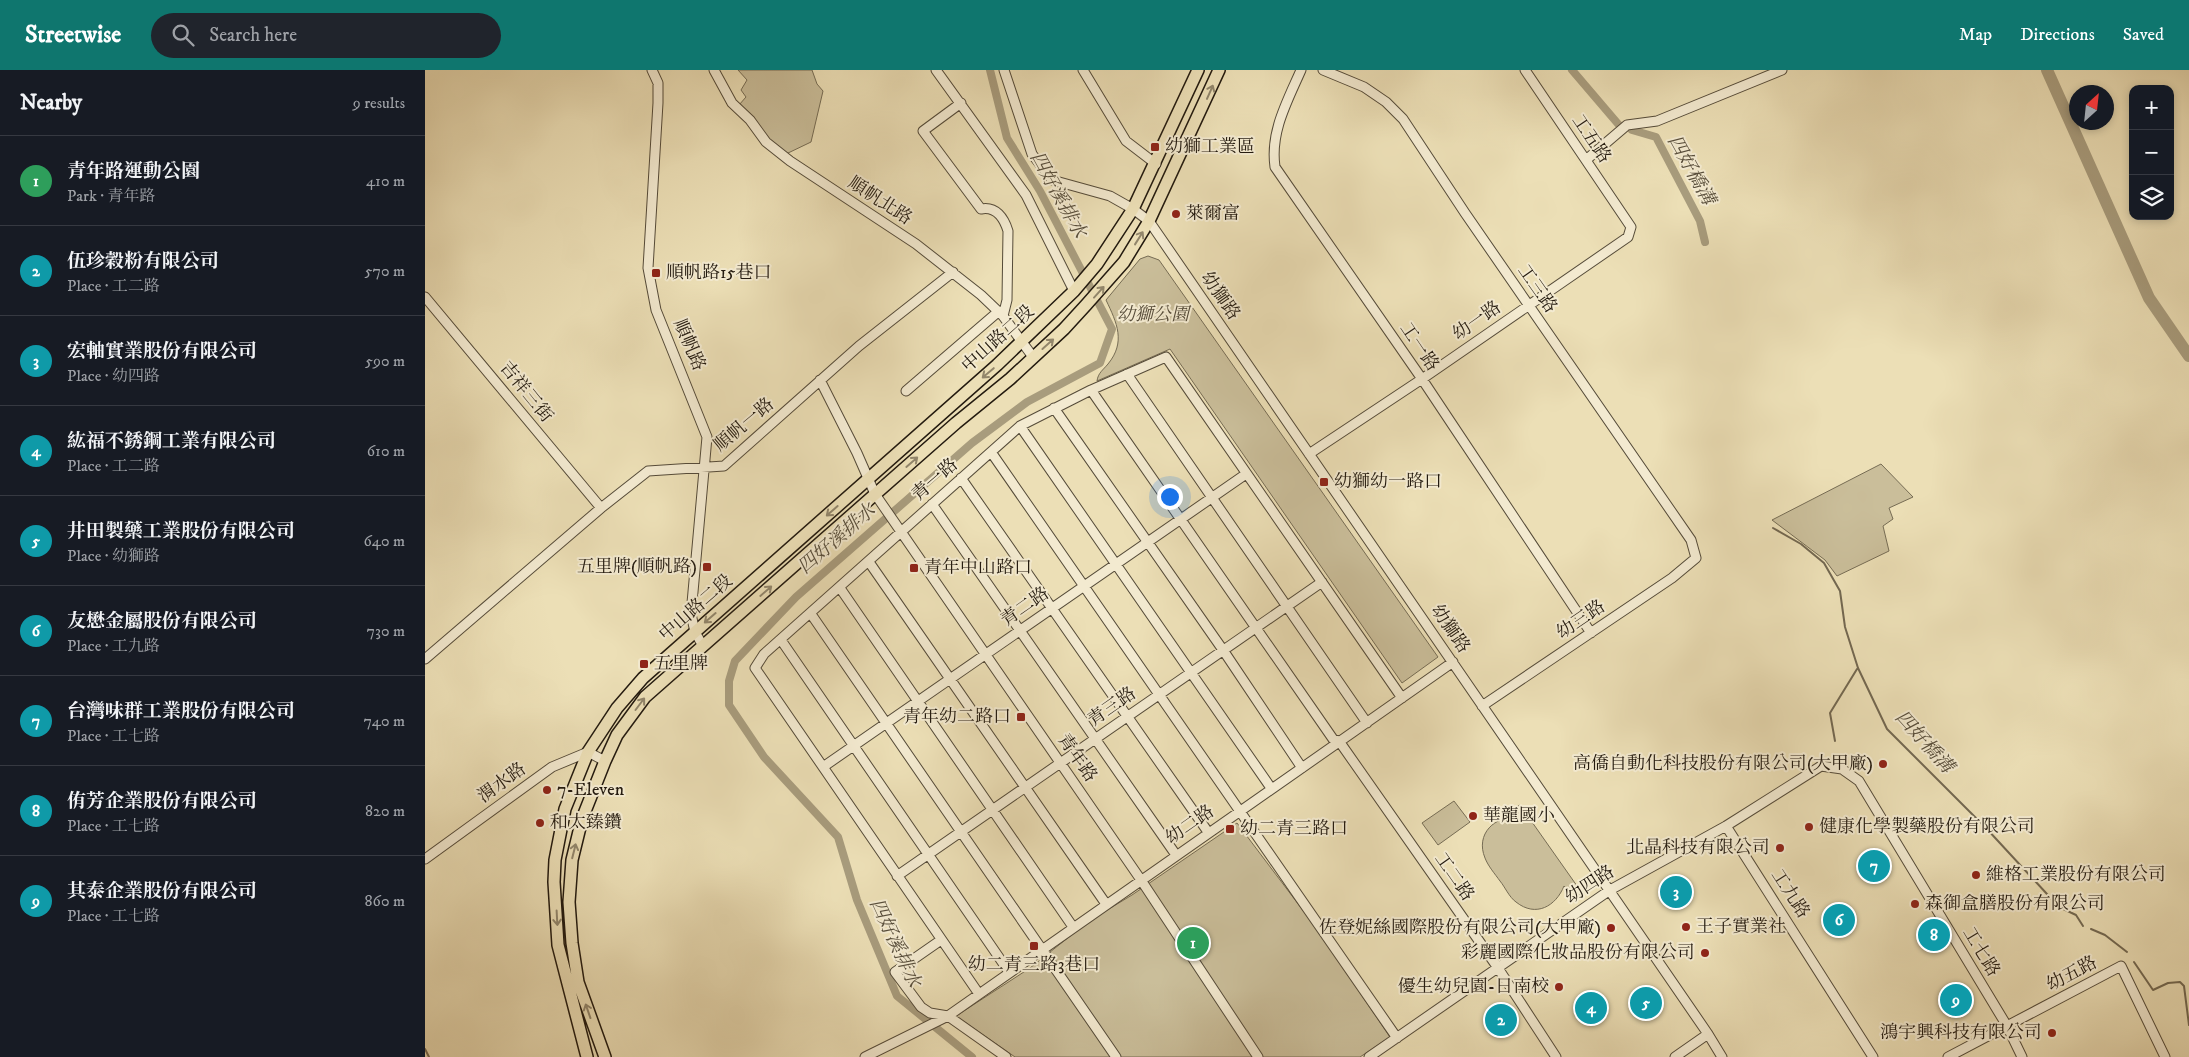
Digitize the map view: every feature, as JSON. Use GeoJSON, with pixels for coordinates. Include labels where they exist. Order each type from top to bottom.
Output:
{"type":"FeatureCollection","features":[{"type":"Feature","properties":{"kind":"main road"},"geometry":{"type":"LineString","coordinates":[[1133,209],[1156,164],[1198,70]]}},
{"type":"Feature","properties":{"kind":"main road"},"geometry":{"type":"LineString","coordinates":[[1149,221],[1219,70]]}},
{"type":"Feature","properties":{"kind":"main road","name":"中山路二段"},"geometry":{"type":"LineString","coordinates":[[587,1057],[558,945],[554,882],[555,860],[565,810],[588,752],[617,708],[643,678],[1023,341],[1097,264],[1133,209]]}},
{"type":"Feature","properties":{"kind":"main road","name":"中山路二段"},"geometry":{"type":"LineString","coordinates":[[605,1057],[578,982],[572,943],[569,902],[572,860],[582,819],[617,735],[645,697],[1033,357],[1111,278],[1149,221]]}},
{"type":"Feature","properties":{"kind":"street","name":"順帆路"},"geometry":{"type":"LineString","coordinates":[[651,70],[658,83],[658,103],[648,268],[656,310],[704,424],[707,437],[691,614],[695,632]]}},
{"type":"Feature","properties":{"kind":"street","name":"順帆北路"},"geometry":{"type":"LineString","coordinates":[[714,70],[732,103],[750,120],[766,142],[790,161],[916,244],[953,272],[1001,314],[1023,341],[1033,357]]}},
{"type":"Feature","properties":{"kind":"street"},"geometry":{"type":"LineString","coordinates":[[936,70],[1026,196],[1073,291]]}},
{"type":"Feature","properties":{"kind":"street","name":"幼獅路"},"geometry":{"type":"LineString","coordinates":[[1004,70],[1032,154],[1052,180],[1111,196],[1149,221],[1610,890],[1722,1057]]}},
{"type":"Feature","properties":{"kind":"street"},"geometry":{"type":"LineString","coordinates":[[1083,70],[1126,141],[1156,164]]}},
{"type":"Feature","properties":{"kind":"street","name":"工一路"},"geometry":{"type":"LineString","coordinates":[[1301,70],[1280,121],[1273,149],[1275,167],[1421,379],[1591,633]]}},
{"type":"Feature","properties":{"kind":"street","name":"工三路"},"geometry":{"type":"LineString","coordinates":[[1323,70],[1364,87],[1403,118],[1529,306],[1691,540],[1696,558]]}},
{"type":"Feature","properties":{"kind":"street","name":"工五路"},"geometry":{"type":"LineString","coordinates":[[1525,70],[1631,227]]}},
{"type":"Feature","properties":{"kind":"street"},"geometry":{"type":"LineString","coordinates":[[1586,160],[1627,125],[1657,121],[1781,70]]}},
{"type":"Feature","properties":{"kind":"street"},"geometry":{"type":"LineString","coordinates":[[906,391],[1001,314],[1007,300],[1008,231],[1005,221],[997,212],[988,208],[981,209],[923,131],[961,103]]}},
{"type":"Feature","properties":{"kind":"street","name":"幼一路"},"geometry":{"type":"LineString","coordinates":[[1309,454],[1628,237],[1631,227]]}},
{"type":"Feature","properties":{"kind":"street","name":"順帆一路"},"geometry":{"type":"LineString","coordinates":[[425,659],[601,508],[648,471],[724,466],[820,380],[907,306],[953,272]]}},
{"type":"Feature","properties":{"kind":"street","name":"吉祥三街"},"geometry":{"type":"LineString","coordinates":[[425,297],[601,508]]}},
{"type":"Feature","properties":{"kind":"street","name":"青一路"},"geometry":{"type":"LineString","coordinates":[[823,767],[755,668],[764,654],[869,562],[900,531],[1021,426],[1091,390],[1166,357],[1246,474]]}},
{"type":"Feature","properties":{"kind":"street"},"geometry":{"type":"LineString","coordinates":[[1127,374],[1367,723]]}},
{"type":"Feature","properties":{"kind":"street","name":"青年路"},"geometry":{"type":"LineString","coordinates":[[820,380],[875,494],[1141,880],[1258,1057]]}},
{"type":"Feature","properties":{"kind":"street","name":"工二路"},"geometry":{"type":"LineString","coordinates":[[1091,390],[1333,739],[1339,741],[1498,968],[1556,1057]]}},
{"type":"Feature","properties":{"kind":"street"},"geometry":{"type":"LineString","coordinates":[[1054,408],[1223,650],[1302,768]]}},
{"type":"Feature","properties":{"kind":"street"},"geometry":{"type":"LineString","coordinates":[[1021,426],[1271,788]]}},
{"type":"Feature","properties":{"kind":"street"},"geometry":{"type":"LineString","coordinates":[[991,452],[1397,1038]]}},
{"type":"Feature","properties":{"kind":"street"},"geometry":{"type":"LineString","coordinates":[[1246,474],[1402,698]]}},
{"type":"Feature","properties":{"kind":"street","name":"青二路"},"geometry":{"type":"LineString","coordinates":[[823,767],[1246,474]]}},
{"type":"Feature","properties":{"kind":"street"},"geometry":{"type":"LineString","coordinates":[[961,478],[1208,832]]}},
{"type":"Feature","properties":{"kind":"street"},"geometry":{"type":"LineString","coordinates":[[932,504],[1176,855]]}},
{"type":"Feature","properties":{"kind":"street","name":"幼三路"},"geometry":{"type":"LineString","coordinates":[[1482,706],[1672,578],[1696,558]]}},
{"type":"Feature","properties":{"kind":"street"},"geometry":{"type":"LineString","coordinates":[[869,562],[1106,904]]}},
{"type":"Feature","properties":{"kind":"street","name":"青三路"},"geometry":{"type":"LineString","coordinates":[[897,876],[1322,582]]}},
{"type":"Feature","properties":{"kind":"street"},"geometry":{"type":"LineString","coordinates":[[840,588],[1073,928]]}},
{"type":"Feature","properties":{"kind":"street"},"geometry":{"type":"LineString","coordinates":[[811,614],[1116,1057]]}},
{"type":"Feature","properties":{"kind":"street"},"geometry":{"type":"LineString","coordinates":[[695,632],[703,646]]}},
{"type":"Feature","properties":{"kind":"street"},"geometry":{"type":"LineString","coordinates":[[781,640],[855,745],[1009,972]]}},
{"type":"Feature","properties":{"kind":"street","name":"幼二路"},"geometry":{"type":"LineString","coordinates":[[865,1057],[917,1029],[948,1016],[1453,662]]}},
{"type":"Feature","properties":{"kind":"street"},"geometry":{"type":"LineString","coordinates":[[588,752],[605,761]]}},
{"type":"Feature","properties":{"kind":"street","name":"渭水路"},"geometry":{"type":"LineString","coordinates":[[425,859],[552,767],[588,752]]}},
{"type":"Feature","properties":{"kind":"street","name":"幼四路"},"geometry":{"type":"LineString","coordinates":[[1369,1057],[1610,890],[1726,826],[1821,766],[1842,769]]}},
{"type":"Feature","properties":{"kind":"street"},"geometry":{"type":"LineString","coordinates":[[823,767],[979,994]]}},
{"type":"Feature","properties":{"kind":"street","name":"工七路"},"geometry":{"type":"LineString","coordinates":[[1842,769],[1859,781],[2007,1026],[2022,1057]]}},
{"type":"Feature","properties":{"kind":"street","name":"工九路"},"geometry":{"type":"LineString","coordinates":[[1726,826],[1873,1057]]}},
{"type":"Feature","properties":{"kind":"street"},"geometry":{"type":"LineString","coordinates":[[941,940],[895,972],[921,1007],[930,1013],[948,1016],[1006,1057]]}},
{"type":"Feature","properties":{"kind":"street","name":"幼五路"},"geometry":{"type":"LineString","coordinates":[[1947,1057],[2121,966],[2165,1057]]}},
{"type":"Feature","properties":{"kind":"street"},"geometry":{"type":"LineString","coordinates":[[1675,1057],[1708,1034]]}},
{"type":"Feature","properties":{"kind":"green space"},"geometry":{"type":"Polygon","coordinates":[[[738,70],[812,70],[817,84],[823,91],[811,142],[786,154],[768,140],[739,105],[746,97],[741,90],[747,80],[738,70]]]}},
{"type":"Feature","properties":{"kind":"green space","name":"幼獅公園"},"geometry":{"type":"Polygon","coordinates":[[[1148,256],[1159,260],[1438,657],[1402,683],[1170,349],[1097,381],[1114,356],[1118,340],[1116,325],[1106,300],[1140,259],[1148,256]]]}},
{"type":"Feature","properties":{"kind":"green space"},"geometry":{"type":"Polygon","coordinates":[[[1881,464],[1913,497],[1889,508],[1893,519],[1883,526],[1889,551],[1837,576],[1825,560],[1772,520],[1881,464]]]}},
{"type":"Feature","properties":{"kind":"green space"},"geometry":{"type":"Polygon","coordinates":[[[1454,801],[1470,822],[1438,845],[1422,823],[1454,801]]]}},
{"type":"Feature","properties":{"kind":"green space"},"geometry":{"type":"Polygon","coordinates":[[[1520,805],[1582,893],[1574,898],[1564,886],[1551,904],[1545,908],[1538,909],[1523,907],[1509,895],[1486,861],[1483,841],[1489,828],[1495,823],[1510,818],[1518,818],[1513,809],[1520,805]]]}},
{"type":"Feature","properties":{"kind":"green space"},"geometry":{"type":"Polygon","coordinates":[[[1237,823],[1314,925],[1390,1037],[1360,1057],[1015,1057],[956,1016],[1030,968],[1089,921],[1132,895],[1237,823]]]}},
{"type":"Feature","properties":{"kind":"waterway","name":"四好溪排水"},"geometry":{"type":"LineString","coordinates":[[972,1057],[897,996],[857,900],[838,837],[764,757],[729,705],[729,681],[735,661],[796,597],[972,443],[1027,402],[1100,363],[1112,329],[1040,191],[1007,138],[990,70]]}},
{"type":"Feature","properties":{"kind":"waterway","name":"四好橋溝"},"geometry":{"type":"LineString","coordinates":[[1572,70],[1619,125]]}},
{"type":"Feature","properties":{"kind":"waterway"},"geometry":{"type":"LineString","coordinates":[[2047,70],[2149,298],[2189,356]]}},
{"type":"Feature","properties":{"kind":"waterway","name":"四好橋溝"},"geometry":{"type":"LineString","coordinates":[[1632,130],[1656,137],[1700,221],[1705,242]]}},
{"type":"Feature","properties":{"kind":"waterway","name":"四好橋溝"},"geometry":{"type":"LineString","coordinates":[[1773,528],[1801,544],[1824,563],[1840,591],[1845,627],[1858,668],[1887,729],[1986,828],[2059,907],[2076,915],[2083,926]]}},
{"type":"Feature","properties":{"kind":"waterway"},"geometry":{"type":"LineString","coordinates":[[1835,741],[1830,713],[1857,669]]}},
{"type":"Feature","properties":{"kind":"waterway","name":"四好橋溝"},"geometry":{"type":"LineString","coordinates":[[2091,929],[2105,935],[2127,952]]}},
{"type":"Feature","properties":{"kind":"waterway","name":"四好橋溝"},"geometry":{"type":"LineString","coordinates":[[2134,962],[2153,990],[2168,983],[2180,982],[2184,986],[2189,1025]]}},
{"type":"Feature","properties":{"kind":"waterway"},"geometry":{"type":"LineString","coordinates":[[425,1049],[429,1057]]}},
{"type":"Feature","properties":{"kind":"place","name":"幼獅工業區"},"geometry":{"type":"Point","coordinates":[1155,147]}},
{"type":"Feature","properties":{"kind":"place","name":"萊爾富"},"geometry":{"type":"Point","coordinates":[1176,214]}},
{"type":"Feature","properties":{"kind":"place","name":"順帆路15巷口"},"geometry":{"type":"Point","coordinates":[656,273]}},
{"type":"Feature","properties":{"kind":"place","name":"幼獅幼一路口"},"geometry":{"type":"Point","coordinates":[1324,482]}},
{"type":"Feature","properties":{"kind":"place","name":"五里牌(順帆路)"},"geometry":{"type":"Point","coordinates":[707,567]}},
{"type":"Feature","properties":{"kind":"place","name":"青年中山路口"},"geometry":{"type":"Point","coordinates":[914,568]}},
{"type":"Feature","properties":{"kind":"place","name":"五里牌"},"geometry":{"type":"Point","coordinates":[644,664]}},
{"type":"Feature","properties":{"kind":"place","name":"青年幼二路口"},"geometry":{"type":"Point","coordinates":[1021,717]}},
{"type":"Feature","properties":{"kind":"place","name":"高僑自動化科技股份有限公司(大甲廠)"},"geometry":{"type":"Point","coordinates":[1883,764]}},
{"type":"Feature","properties":{"kind":"place","name":"7-Eleven"},"geometry":{"type":"Point","coordinates":[547,790]}},
{"type":"Feature","properties":{"kind":"place","name":"華龍國小"},"geometry":{"type":"Point","coordinates":[1473,816]}},
{"type":"Feature","properties":{"kind":"place","name":"和太臻鑽"},"geometry":{"type":"Point","coordinates":[540,823]}},
{"type":"Feature","properties":{"kind":"place","name":"健康化學製藥股份有限公司"},"geometry":{"type":"Point","coordinates":[1809,827]}},
{"type":"Feature","properties":{"kind":"place","name":"幼二青三路口"},"geometry":{"type":"Point","coordinates":[1230,829]}},
{"type":"Feature","properties":{"kind":"place","name":"北晶科技有限公司"},"geometry":{"type":"Point","coordinates":[1780,848]}},
{"type":"Feature","properties":{"kind":"place","name":"台灣味群工業股份有限公司"},"geometry":{"type":"Point","coordinates":[1874,866]}},
{"type":"Feature","properties":{"kind":"place","name":"維格工業股份有限公司"},"geometry":{"type":"Point","coordinates":[1976,875]}},
{"type":"Feature","properties":{"kind":"place","name":"宏軸實業股份有限公司"},"geometry":{"type":"Point","coordinates":[1676,892]}},
{"type":"Feature","properties":{"kind":"place","name":"森御盒膳股份有限公司"},"geometry":{"type":"Point","coordinates":[1915,904]}},
{"type":"Feature","properties":{"kind":"place","name":"友懋金屬股份有限公司"},"geometry":{"type":"Point","coordinates":[1839,920]}},
{"type":"Feature","properties":{"kind":"place","name":"王子實業社"},"geometry":{"type":"Point","coordinates":[1686,927]}},
{"type":"Feature","properties":{"kind":"place","name":"佐登妮絲國際股份有限公司(大甲廠)"},"geometry":{"type":"Point","coordinates":[1611,928]}},
{"type":"Feature","properties":{"kind":"place","name":"侑芳企業股份有限公司"},"geometry":{"type":"Point","coordinates":[1934,935]}},
{"type":"Feature","properties":{"kind":"place","name":"青年路運動公園"},"geometry":{"type":"Point","coordinates":[1193,943]}},
{"type":"Feature","properties":{"kind":"place","name":"幼二青三路3巷口"},"geometry":{"type":"Point","coordinates":[1034,946]}},
{"type":"Feature","properties":{"kind":"place","name":"彩麗國際化妝品股份有限公司"},"geometry":{"type":"Point","coordinates":[1705,953]}},
{"type":"Feature","properties":{"kind":"place","name":"優生幼兒園-日南校"},"geometry":{"type":"Point","coordinates":[1559,987]}},
{"type":"Feature","properties":{"kind":"place","name":"其泰企業股份有限公司"},"geometry":{"type":"Point","coordinates":[1956,1000]}},
{"type":"Feature","properties":{"kind":"place","name":"井田製藥工業股份有限公司"},"geometry":{"type":"Point","coordinates":[1646,1003]}},
{"type":"Feature","properties":{"kind":"place","name":"紘福不銹鋼工業有限公司"},"geometry":{"type":"Point","coordinates":[1591,1008]}},
{"type":"Feature","properties":{"kind":"place","name":"伍珍穀粉有限公司"},"geometry":{"type":"Point","coordinates":[1501,1020]}},
{"type":"Feature","properties":{"kind":"place","name":"鴻宇興科技有限公司"},"geometry":{"type":"Point","coordinates":[2052,1033]}}]}
